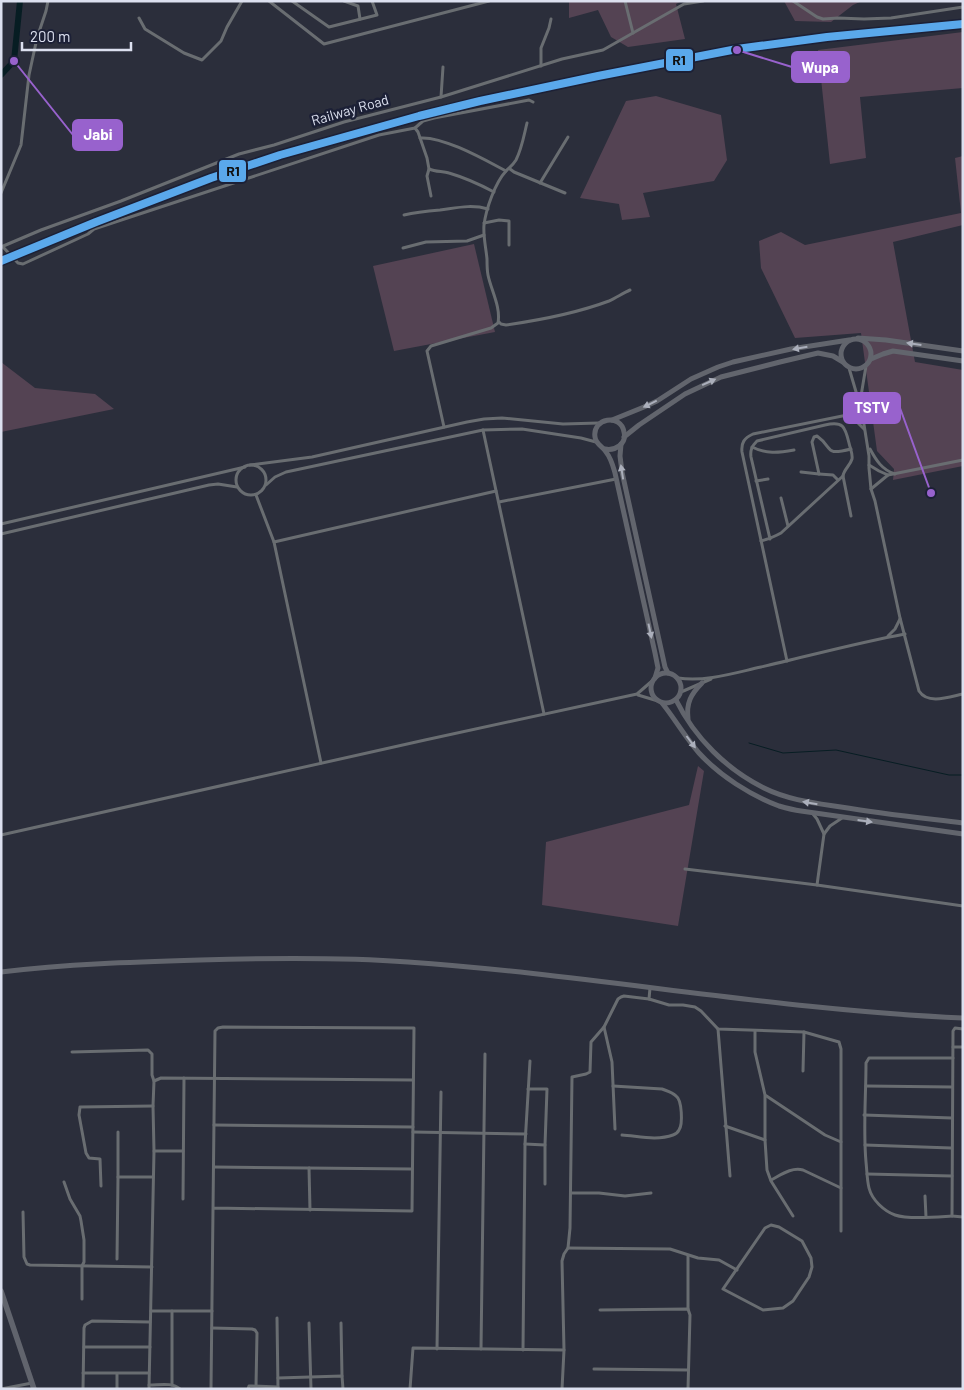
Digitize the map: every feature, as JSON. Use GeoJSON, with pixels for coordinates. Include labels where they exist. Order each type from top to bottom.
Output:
{"type":"FeatureCollection","features":[{"type":"Feature","properties":{"kind":"main road"},"geometry":{"type":"LineString","coordinates":[[1,1291],[33,1386]]}},
{"type":"Feature","properties":{"kind":"street"},"geometry":{"type":"LineString","coordinates":[[1,194],[21,145],[34,48],[48,1]]}},
{"type":"Feature","properties":{"kind":"street"},"geometry":{"type":"LineString","coordinates":[[139,18],[145,29],[184,52],[202,60],[221,41],[242,1]]}},
{"type":"Feature","properties":{"kind":"street"},"geometry":{"type":"LineString","coordinates":[[269,1],[324,44],[489,1]]}},
{"type":"Feature","properties":{"kind":"street"},"geometry":{"type":"LineString","coordinates":[[293,1],[330,27],[377,15],[372,1]]}},
{"type":"Feature","properties":{"kind":"street"},"geometry":{"type":"LineString","coordinates":[[344,1],[358,6],[360,19]]}},
{"type":"Feature","properties":{"kind":"street"},"geometry":{"type":"LineString","coordinates":[[625,1],[633,33]]}},
{"type":"Feature","properties":{"kind":"street","name":"Railway Road"},"geometry":{"type":"LineString","coordinates":[[533,102],[529,100],[423,121],[415,128],[378,136],[94,229],[88,234],[23,264],[18,263],[2,247],[55,224],[121,201],[239,154],[274,145],[344,122],[441,97],[562,59],[603,50],[684,4],[703,1]]}},
{"type":"Feature","properties":{"kind":"street"},"geometry":{"type":"LineString","coordinates":[[793,1],[823,19],[891,18],[963,7]]}},
{"type":"Feature","properties":{"kind":"street"},"geometry":{"type":"LineString","coordinates":[[541,66],[542,48],[551,19]]}},
{"type":"Feature","properties":{"kind":"street"},"geometry":{"type":"LineString","coordinates":[[441,97],[443,66]]}},
{"type":"Feature","properties":{"kind":"street"},"geometry":{"type":"LineString","coordinates":[[444,427],[428,348],[491,328],[498,321],[494,292],[488,274],[484,223],[494,192],[521,148],[527,123]]}},
{"type":"Feature","properties":{"kind":"street"},"geometry":{"type":"LineString","coordinates":[[415,128],[418,132],[429,170],[427,176],[431,196]]}},
{"type":"Feature","properties":{"kind":"street"},"geometry":{"type":"LineString","coordinates":[[420,138],[427,137],[441,141],[565,193]]}},
{"type":"Feature","properties":{"kind":"street"},"geometry":{"type":"LineString","coordinates":[[540,183],[568,137]]}},
{"type":"Feature","properties":{"kind":"street"},"geometry":{"type":"LineString","coordinates":[[429,170],[447,172],[474,181],[494,192]]}},
{"type":"Feature","properties":{"kind":"street"},"geometry":{"type":"LineString","coordinates":[[404,215],[418,211],[454,207],[488,209]]}},
{"type":"Feature","properties":{"kind":"street"},"geometry":{"type":"LineString","coordinates":[[484,223],[508,220],[509,245]]}},
{"type":"Feature","properties":{"kind":"street"},"geometry":{"type":"LineString","coordinates":[[403,248],[426,242],[467,242],[484,235]]}},
{"type":"Feature","properties":{"kind":"street"},"geometry":{"type":"LineString","coordinates":[[498,321],[506,325],[567,313],[612,300],[630,290]]}},
{"type":"Feature","properties":{"kind":"street"},"geometry":{"type":"LineString","coordinates":[[849,368],[861,369],[871,359],[870,345],[865,340],[858,338]]}},
{"type":"Feature","properties":{"kind":"street"},"geometry":{"type":"LineString","coordinates":[[597,442],[594,434],[600,423],[644,407],[692,379],[725,365],[791,349],[858,338],[963,351]]}},
{"type":"Feature","properties":{"kind":"street"},"geometry":{"type":"LineString","coordinates":[[843,362],[842,348],[849,340]]}},
{"type":"Feature","properties":{"kind":"street"},"geometry":{"type":"LineString","coordinates":[[871,359],[893,352],[963,361]]}},
{"type":"Feature","properties":{"kind":"street"},"geometry":{"type":"LineString","coordinates":[[668,673],[665,667],[622,472],[620,456],[624,437],[685,394],[720,377],[818,354],[833,356],[849,368],[860,403],[868,446],[871,489],[918,691],[930,699],[942,699],[963,694]]}},
{"type":"Feature","properties":{"kind":"street"},"geometry":{"type":"LineString","coordinates":[[860,403],[866,366]]}},
{"type":"Feature","properties":{"kind":"street"},"geometry":{"type":"LineString","coordinates":[[847,415],[857,396]]}},
{"type":"Feature","properties":{"kind":"street"},"geometry":{"type":"LineString","coordinates":[[787,661],[741,446],[747,437],[753,434],[862,412]]}},
{"type":"Feature","properties":{"kind":"street"},"geometry":{"type":"LineString","coordinates":[[847,415],[865,431]]}},
{"type":"Feature","properties":{"kind":"street"},"geometry":{"type":"LineString","coordinates":[[1,524],[244,466],[308,458],[484,419],[502,418],[563,424],[600,423]]}},
{"type":"Feature","properties":{"kind":"street"},"geometry":{"type":"LineString","coordinates":[[612,420],[623,428],[624,437]]}},
{"type":"Feature","properties":{"kind":"street"},"geometry":{"type":"LineString","coordinates":[[761,541],[770,539],[781,533],[843,476],[852,459],[846,430],[843,426],[834,423],[757,441],[752,447],[750,453],[770,539]]}},
{"type":"Feature","properties":{"kind":"street"},"geometry":{"type":"LineString","coordinates":[[1,534],[209,485],[218,484],[237,487],[244,494],[256,495],[275,477],[286,472],[483,430],[522,429],[597,442],[605,449],[610,458],[617,479],[655,653],[658,668],[651,690],[652,695],[660,702],[699,753],[733,782],[756,796],[779,806],[842,818],[963,834]]}},
{"type":"Feature","properties":{"kind":"street"},"geometry":{"type":"LineString","coordinates":[[483,430],[544,714]]}},
{"type":"Feature","properties":{"kind":"street"},"geometry":{"type":"LineString","coordinates":[[820,474],[812,442],[814,437],[820,438],[832,452],[851,449]]}},
{"type":"Feature","properties":{"kind":"street"},"geometry":{"type":"LineString","coordinates":[[605,449],[614,449],[621,444]]}},
{"type":"Feature","properties":{"kind":"street"},"geometry":{"type":"LineString","coordinates":[[868,446],[882,467],[896,474]]}},
{"type":"Feature","properties":{"kind":"street"},"geometry":{"type":"LineString","coordinates":[[752,447],[770,453],[794,450]]}},
{"type":"Feature","properties":{"kind":"street"},"geometry":{"type":"LineString","coordinates":[[871,489],[888,476],[963,460]]}},
{"type":"Feature","properties":{"kind":"street"},"geometry":{"type":"LineString","coordinates":[[869,464],[888,476]]}},
{"type":"Feature","properties":{"kind":"street"},"geometry":{"type":"LineString","coordinates":[[250,465],[256,466],[265,473],[266,485]]}},
{"type":"Feature","properties":{"kind":"street"},"geometry":{"type":"LineString","coordinates":[[237,487],[238,473],[244,466]]}},
{"type":"Feature","properties":{"kind":"street"},"geometry":{"type":"LineString","coordinates":[[801,472],[833,475],[838,480]]}},
{"type":"Feature","properties":{"kind":"street"},"geometry":{"type":"LineString","coordinates":[[843,476],[851,516]]}},
{"type":"Feature","properties":{"kind":"street"},"geometry":{"type":"LineString","coordinates":[[499,502],[617,479]]}},
{"type":"Feature","properties":{"kind":"street"},"geometry":{"type":"LineString","coordinates":[[756,481],[768,479]]}},
{"type":"Feature","properties":{"kind":"street"},"geometry":{"type":"LineString","coordinates":[[274,542],[496,491]]}},
{"type":"Feature","properties":{"kind":"street"},"geometry":{"type":"LineString","coordinates":[[256,495],[274,542],[321,763]]}},
{"type":"Feature","properties":{"kind":"street"},"geometry":{"type":"LineString","coordinates":[[781,498],[788,526]]}},
{"type":"Feature","properties":{"kind":"street"},"geometry":{"type":"LineString","coordinates":[[887,637],[895,629],[900,618]]}},
{"type":"Feature","properties":{"kind":"street"},"geometry":{"type":"LineString","coordinates":[[1,835],[637,694],[663,673],[686,679],[713,678],[905,634]]}},
{"type":"Feature","properties":{"kind":"street"},"geometry":{"type":"LineString","coordinates":[[678,678],[681,692]]}},
{"type":"Feature","properties":{"kind":"street"},"geometry":{"type":"LineString","coordinates":[[637,694],[667,704],[676,700],[681,692],[713,678]]}},
{"type":"Feature","properties":{"kind":"street"},"geometry":{"type":"LineString","coordinates":[[688,722],[688,702],[693,691],[702,683]]}},
{"type":"Feature","properties":{"kind":"street"},"geometry":{"type":"LineString","coordinates":[[676,700],[688,722],[708,746],[742,776],[764,788],[804,802],[963,823]]}},
{"type":"Feature","properties":{"kind":"street"},"geometry":{"type":"LineString","coordinates":[[813,813],[824,834]]}},
{"type":"Feature","properties":{"kind":"street"},"geometry":{"type":"LineString","coordinates":[[817,884],[824,834],[830,826],[842,818]]}},
{"type":"Feature","properties":{"kind":"street"},"geometry":{"type":"LineString","coordinates":[[685,869],[817,884],[963,906]]}},
{"type":"Feature","properties":{"kind":"street"},"geometry":{"type":"LineString","coordinates":[[1,972],[115,962],[231,959],[326,959],[406,962],[566,977],[755,1001],[852,1011],[963,1018]]}},
{"type":"Feature","properties":{"kind":"street"},"geometry":{"type":"LineString","coordinates":[[649,999],[650,988]]}},
{"type":"Feature","properties":{"kind":"street"},"geometry":{"type":"LineString","coordinates":[[562,1389],[564,1350],[562,1261],[568,1248],[570,1228],[572,1077],[590,1072],[590,1042],[604,1027],[618,999],[621,997],[649,999],[669,1005],[695,1007],[718,1029],[730,1176]]}},
{"type":"Feature","properties":{"kind":"street"},"geometry":{"type":"LineString","coordinates":[[211,1389],[215,1031],[222,1027],[414,1028],[412,1211],[214,1208]]}},
{"type":"Feature","properties":{"kind":"street"},"geometry":{"type":"LineString","coordinates":[[604,1027],[611,1052],[615,1129]]}},
{"type":"Feature","properties":{"kind":"street"},"geometry":{"type":"LineString","coordinates":[[718,1029],[804,1032],[839,1042],[841,1046],[841,1231]]}},
{"type":"Feature","properties":{"kind":"street"},"geometry":{"type":"LineString","coordinates":[[952,1216],[954,1029],[963,1029]]}},
{"type":"Feature","properties":{"kind":"street"},"geometry":{"type":"LineString","coordinates":[[755,1031],[755,1052],[765,1095],[767,1170],[793,1216]]}},
{"type":"Feature","properties":{"kind":"street"},"geometry":{"type":"LineString","coordinates":[[803,1071],[804,1032]]}},
{"type":"Feature","properties":{"kind":"street"},"geometry":{"type":"LineString","coordinates":[[953,1047],[963,1047]]}},
{"type":"Feature","properties":{"kind":"street"},"geometry":{"type":"LineString","coordinates":[[72,1052],[148,1050],[152,1054],[154,1151],[149,1387],[172,1385],[180,1389]]}},
{"type":"Feature","properties":{"kind":"street"},"geometry":{"type":"LineString","coordinates":[[481,1349],[485,1054]]}},
{"type":"Feature","properties":{"kind":"street"},"geometry":{"type":"LineString","coordinates":[[953,1058],[869,1058],[866,1063],[865,1144],[869,1190],[883,1209],[896,1216],[963,1217]]}},
{"type":"Feature","properties":{"kind":"street"},"geometry":{"type":"LineString","coordinates":[[524,1350],[526,1134],[530,1062]]}},
{"type":"Feature","properties":{"kind":"street"},"geometry":{"type":"LineString","coordinates":[[154,1081],[161,1078],[413,1080]]}},
{"type":"Feature","properties":{"kind":"street"},"geometry":{"type":"LineString","coordinates":[[183,1199],[184,1078]]}},
{"type":"Feature","properties":{"kind":"street"},"geometry":{"type":"LineString","coordinates":[[613,1086],[662,1089],[677,1096],[680,1101],[681,1126],[676,1134],[660,1137],[622,1135]]}},
{"type":"Feature","properties":{"kind":"street"},"geometry":{"type":"LineString","coordinates":[[866,1086],[952,1087]]}},
{"type":"Feature","properties":{"kind":"street"},"geometry":{"type":"LineString","coordinates":[[528,1089],[547,1089],[545,1184]]}},
{"type":"Feature","properties":{"kind":"street"},"geometry":{"type":"LineString","coordinates":[[437,1349],[441,1092]]}},
{"type":"Feature","properties":{"kind":"street"},"geometry":{"type":"LineString","coordinates":[[765,1095],[825,1135],[841,1142]]}},
{"type":"Feature","properties":{"kind":"street"},"geometry":{"type":"LineString","coordinates":[[101,1186],[100,1159],[89,1158],[86,1153],[79,1115],[80,1107],[153,1106]]}},
{"type":"Feature","properties":{"kind":"street"},"geometry":{"type":"LineString","coordinates":[[864,1115],[952,1118]]}},
{"type":"Feature","properties":{"kind":"street"},"geometry":{"type":"LineString","coordinates":[[214,1126],[413,1127]]}},
{"type":"Feature","properties":{"kind":"street"},"geometry":{"type":"LineString","coordinates":[[725,1126],[765,1140]]}},
{"type":"Feature","properties":{"kind":"street"},"geometry":{"type":"LineString","coordinates":[[118,1132],[118,1259]]}},
{"type":"Feature","properties":{"kind":"street"},"geometry":{"type":"LineString","coordinates":[[413,1132],[526,1134]]}},
{"type":"Feature","properties":{"kind":"street"},"geometry":{"type":"LineString","coordinates":[[526,1144],[545,1145]]}},
{"type":"Feature","properties":{"kind":"street"},"geometry":{"type":"LineString","coordinates":[[865,1144],[952,1148]]}},
{"type":"Feature","properties":{"kind":"street"},"geometry":{"type":"LineString","coordinates":[[154,1151],[183,1151]]}},
{"type":"Feature","properties":{"kind":"street"},"geometry":{"type":"LineString","coordinates":[[214,1167],[412,1169]]}},
{"type":"Feature","properties":{"kind":"street"},"geometry":{"type":"LineString","coordinates":[[310,1168],[310,1210]]}},
{"type":"Feature","properties":{"kind":"street"},"geometry":{"type":"LineString","coordinates":[[771,1180],[797,1169],[841,1188]]}},
{"type":"Feature","properties":{"kind":"street"},"geometry":{"type":"LineString","coordinates":[[867,1174],[952,1176]]}},
{"type":"Feature","properties":{"kind":"street"},"geometry":{"type":"LineString","coordinates":[[118,1177],[153,1177]]}},
{"type":"Feature","properties":{"kind":"street"},"geometry":{"type":"LineString","coordinates":[[64,1182],[70,1199],[80,1216],[84,1240],[82,1299]]}},
{"type":"Feature","properties":{"kind":"street"},"geometry":{"type":"LineString","coordinates":[[571,1193],[600,1193],[625,1196],[651,1193]]}},
{"type":"Feature","properties":{"kind":"street"},"geometry":{"type":"LineString","coordinates":[[926,1196],[926,1217]]}},
{"type":"Feature","properties":{"kind":"street"},"geometry":{"type":"LineString","coordinates":[[23,1212],[24,1257],[27,1264],[152,1267]]}},
{"type":"Feature","properties":{"kind":"street"},"geometry":{"type":"LineString","coordinates":[[771,1225],[779,1227],[802,1241],[811,1258],[812,1266],[809,1277],[794,1301],[783,1308],[764,1310],[724,1290],[737,1270],[765,1228],[771,1225]]}},
{"type":"Feature","properties":{"kind":"street"},"geometry":{"type":"LineString","coordinates":[[568,1248],[678,1250],[688,1256],[719,1260],[737,1270]]}},
{"type":"Feature","properties":{"kind":"street"},"geometry":{"type":"LineString","coordinates":[[688,1256],[688,1309],[690,1315],[688,1389]]}},
{"type":"Feature","properties":{"kind":"street"},"geometry":{"type":"LineString","coordinates":[[600,1310],[688,1309]]}},
{"type":"Feature","properties":{"kind":"street"},"geometry":{"type":"LineString","coordinates":[[151,1311],[212,1311]]}},
{"type":"Feature","properties":{"kind":"street"},"geometry":{"type":"LineString","coordinates":[[172,1311],[172,1385]]}},
{"type":"Feature","properties":{"kind":"street"},"geometry":{"type":"LineString","coordinates":[[248,1389],[249,1386],[278,1388],[277,1318]]}},
{"type":"Feature","properties":{"kind":"street"},"geometry":{"type":"LineString","coordinates":[[84,1389],[85,1325],[92,1321],[150,1322]]}},
{"type":"Feature","properties":{"kind":"street"},"geometry":{"type":"LineString","coordinates":[[310,1323],[311,1389]]}},
{"type":"Feature","properties":{"kind":"street"},"geometry":{"type":"LineString","coordinates":[[341,1323],[342,1389]]}},
{"type":"Feature","properties":{"kind":"street"},"geometry":{"type":"LineString","coordinates":[[212,1328],[255,1330],[257,1333],[256,1386]]}},
{"type":"Feature","properties":{"kind":"street"},"geometry":{"type":"LineString","coordinates":[[84,1348],[150,1347]]}},
{"type":"Feature","properties":{"kind":"street"},"geometry":{"type":"LineString","coordinates":[[410,1389],[413,1348],[564,1350]]}},
{"type":"Feature","properties":{"kind":"street"},"geometry":{"type":"LineString","coordinates":[[594,1369],[688,1370]]}},
{"type":"Feature","properties":{"kind":"street"},"geometry":{"type":"LineString","coordinates":[[84,1373],[149,1373]]}},
{"type":"Feature","properties":{"kind":"street"},"geometry":{"type":"LineString","coordinates":[[117,1374],[117,1389]]}},
{"type":"Feature","properties":{"kind":"street"},"geometry":{"type":"LineString","coordinates":[[278,1378],[342,1376]]}},
{"type":"Feature","properties":{"kind":"street"},"geometry":{"type":"LineString","coordinates":[[1,1388],[33,1386]]}},
{"type":"Feature","properties":{"kind":"shaded area"},"geometry":{"type":"Polygon","coordinates":[[[569,1],[682,1],[676,4],[685,39],[628,47],[611,37],[598,10],[569,18],[569,1]]]}},
{"type":"Feature","properties":{"kind":"shaded area"},"geometry":{"type":"Polygon","coordinates":[[[784,1],[862,1],[853,5],[831,22],[795,21],[784,1]]]}},
{"type":"Feature","properties":{"kind":"shaded area"},"geometry":{"type":"Polygon","coordinates":[[[963,32],[963,88],[860,97],[866,158],[830,164],[818,50],[963,32]]]}},
{"type":"Feature","properties":{"kind":"shaded area"},"geometry":{"type":"Polygon","coordinates":[[[656,96],[721,115],[727,160],[714,181],[643,193],[650,217],[622,220],[619,204],[580,198],[626,101],[656,96]]]}},
{"type":"Feature","properties":{"kind":"shaded area"},"geometry":{"type":"Polygon","coordinates":[[[963,156],[963,225],[893,242],[915,362],[963,370],[963,466],[893,480],[894,469],[877,451],[861,333],[795,338],[761,268],[759,241],[781,232],[805,245],[961,213],[955,158],[963,156]]]}},
{"type":"Feature","properties":{"kind":"shaded area"},"geometry":{"type":"Polygon","coordinates":[[[474,244],[495,332],[394,351],[373,266],[474,244]]]}},
{"type":"Feature","properties":{"kind":"shaded area"},"geometry":{"type":"Polygon","coordinates":[[[1,362],[35,388],[95,394],[114,409],[1,432],[1,362]]]}},
{"type":"Feature","properties":{"kind":"shaded area"},"geometry":{"type":"Polygon","coordinates":[[[698,766],[704,771],[678,926],[542,905],[546,842],[689,805],[698,766]]]}},
{"type":"Feature","properties":{"kind":"waterway"},"geometry":{"type":"LineString","coordinates":[[1,75],[14,61],[20,1]]}},
{"type":"Feature","properties":{"kind":"waterway"},"geometry":{"type":"LineString","coordinates":[[749,743],[783,753],[836,750],[949,775],[963,775]]}},
{"type":"Feature","properties":{"kind":"transit line","name":"R1"},"geometry":{"type":"LineString","coordinates":[[1,261],[211,178],[280,155],[419,116],[598,76],[737,49],[827,37],[963,24]]}},
{"type":"Feature","properties":{"kind":"place","name":"Wupa"},"geometry":{"type":"Point","coordinates":[737,50]}},
{"type":"Feature","properties":{"kind":"place","name":"Jabi"},"geometry":{"type":"Point","coordinates":[14,61]}},
{"type":"Feature","properties":{"kind":"place","name":"TSTV"},"geometry":{"type":"Point","coordinates":[931,493]}}]}
